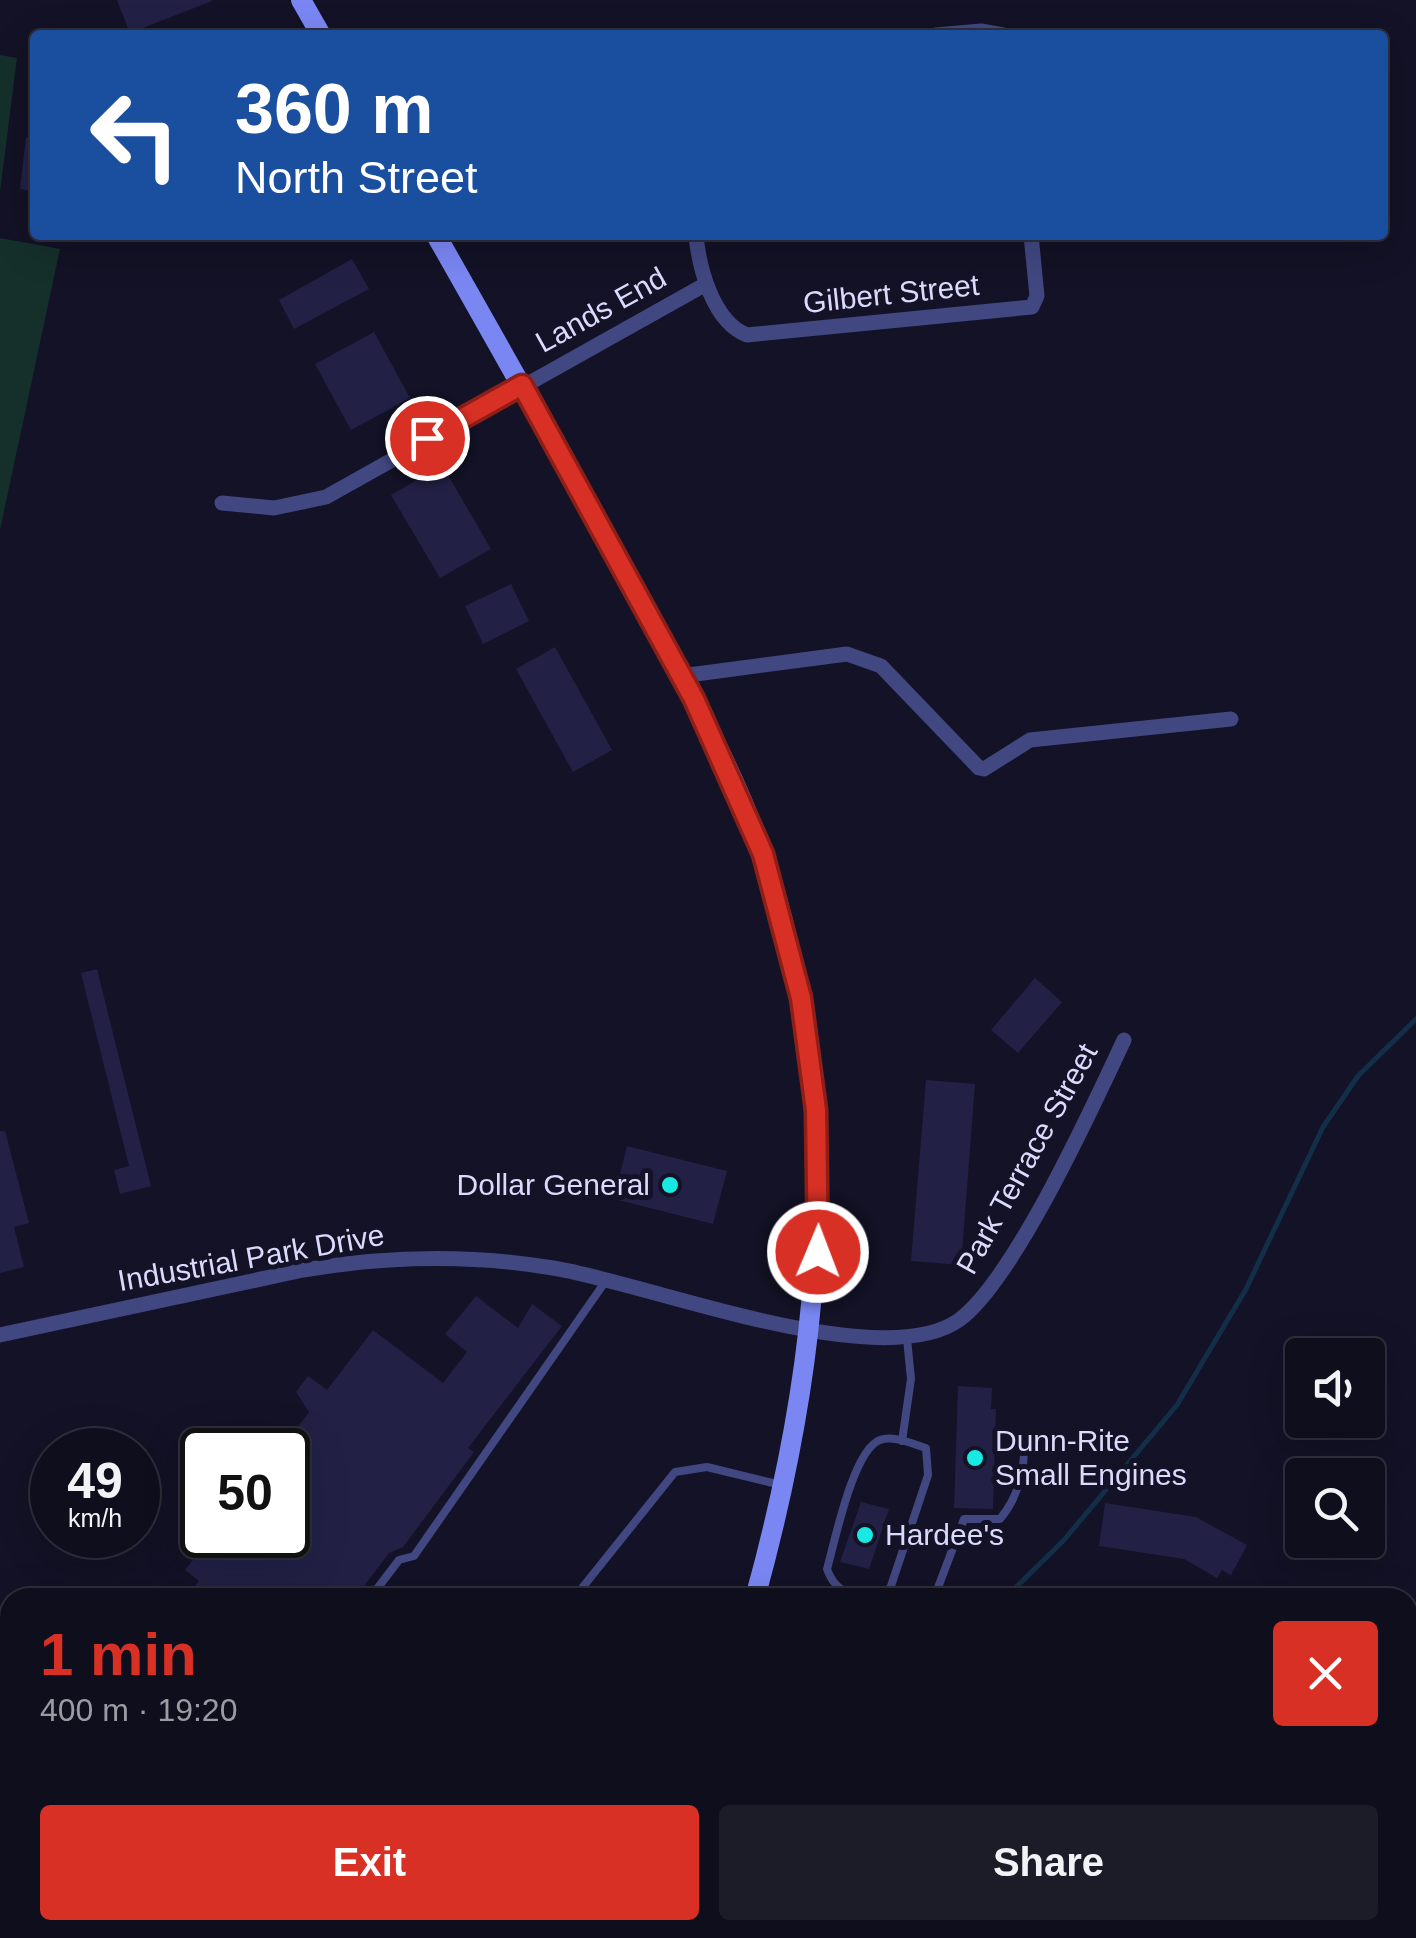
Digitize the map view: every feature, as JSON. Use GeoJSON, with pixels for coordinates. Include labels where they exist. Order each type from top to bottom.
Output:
{"type":"FeatureCollection","features":[{"type":"Feature","properties":{"kind":"main road"},"geometry":{"type":"LineString","coordinates":[[301,0],[318,30]]}},
{"type":"Feature","properties":{"kind":"main road"},"geometry":{"type":"LineString","coordinates":[[439,240],[682,676],[738,790],[763,854],[801,998],[816,1110],[817,1274],[786,1486],[758,1588]]}},
{"type":"Feature","properties":{"kind":"street"},"geometry":{"type":"LineString","coordinates":[[697,240],[706,284]]}},
{"type":"Feature","properties":{"kind":"street","name":"Gilbert Street"},"geometry":{"type":"LineString","coordinates":[[706,284],[735,329],[747,335],[1032,308],[1038,296],[1032,240]]}},
{"type":"Feature","properties":{"kind":"street","name":"Lands End"},"geometry":{"type":"LineString","coordinates":[[222,503],[274,508],[316,501],[706,284]]}},
{"type":"Feature","properties":{"kind":"street"},"geometry":{"type":"LineString","coordinates":[[682,676],[811,658],[862,656],[880,666],[984,769],[1030,740],[1231,719]]}},
{"type":"Feature","properties":{"kind":"street","name":"Park Terrace Street"},"geometry":{"type":"LineString","coordinates":[[808,1328],[908,1339],[946,1328],[974,1307],[992,1285],[1090,1112],[1124,1040]]}},
{"type":"Feature","properties":{"kind":"street","name":"Industrial Park Drive"},"geometry":{"type":"LineString","coordinates":[[0,1335],[352,1262],[470,1258],[608,1278],[808,1328]]}},
{"type":"Feature","properties":{"kind":"lane"},"geometry":{"type":"LineString","coordinates":[[378,1588],[399,1560],[414,1556],[608,1278]]}},
{"type":"Feature","properties":{"kind":"lane"},"geometry":{"type":"LineString","coordinates":[[902,1441],[912,1379],[908,1339]]}},
{"type":"Feature","properties":{"kind":"lane"},"geometry":{"type":"LineString","coordinates":[[841,1588],[830,1580],[827,1569],[859,1463],[881,1440],[926,1448],[928,1475],[890,1588]]}},
{"type":"Feature","properties":{"kind":"lane"},"geometry":{"type":"LineString","coordinates":[[938,1588],[964,1519],[1000,1519],[1012,1504],[1024,1463],[1024,1442]]}},
{"type":"Feature","properties":{"kind":"lane"},"geometry":{"type":"LineString","coordinates":[[582,1588],[675,1472],[707,1467],[786,1486]]}},
{"type":"Feature","properties":{"kind":"green space"},"geometry":{"type":"Polygon","coordinates":[[[0,55],[17,58],[0,192],[0,55]]]}},
{"type":"Feature","properties":{"kind":"green space"},"geometry":{"type":"Polygon","coordinates":[[[0,238],[60,249],[0,530],[0,238]]]}},
{"type":"Feature","properties":{"kind":"building"},"geometry":{"type":"Polygon","coordinates":[[[117,0],[212,0],[138,30],[129,30],[117,0]]]}},
{"type":"Feature","properties":{"kind":"building"},"geometry":{"type":"Polygon","coordinates":[[[26,137],[30,137],[30,190],[20,189],[26,137]]]}},
{"type":"Feature","properties":{"kind":"building"},"geometry":{"type":"Polygon","coordinates":[[[352,259],[369,289],[294,329],[279,300],[352,259]]]}},
{"type":"Feature","properties":{"kind":"building"},"geometry":{"type":"Polygon","coordinates":[[[374,332],[410,398],[351,430],[315,364],[374,332]]]}},
{"type":"Feature","properties":{"kind":"building"},"geometry":{"type":"Polygon","coordinates":[[[442,465],[491,549],[440,578],[391,495],[442,465]]]}},
{"type":"Feature","properties":{"kind":"building"},"geometry":{"type":"Polygon","coordinates":[[[511,584],[529,621],[483,644],[465,606],[511,584]]]}},
{"type":"Feature","properties":{"kind":"building"},"geometry":{"type":"Polygon","coordinates":[[[555,647],[612,750],[573,772],[516,669],[555,647]]]}},
{"type":"Feature","properties":{"kind":"building"},"geometry":{"type":"Polygon","coordinates":[[[97,969],[151,1186],[120,1194],[114,1170],[129,1166],[81,973],[97,969]]]}},
{"type":"Feature","properties":{"kind":"building"},"geometry":{"type":"Polygon","coordinates":[[[1035,978],[1062,1002],[1018,1053],[991,1030],[1035,978]]]}},
{"type":"Feature","properties":{"kind":"building"},"geometry":{"type":"Polygon","coordinates":[[[926,1080],[975,1084],[961,1265],[911,1261],[926,1080]]]}},
{"type":"Feature","properties":{"kind":"building"},"geometry":{"type":"Polygon","coordinates":[[[0,1131],[5,1131],[29,1223],[14,1227],[24,1267],[0,1273],[0,1131]]]}},
{"type":"Feature","properties":{"kind":"building","name":"Dollar General"},"geometry":{"type":"Polygon","coordinates":[[[627,1146],[727,1171],[713,1224],[614,1199],[627,1146]]]}},
{"type":"Feature","properties":{"kind":"building"},"geometry":{"type":"Polygon","coordinates":[[[476,1296],[518,1328],[532,1304],[562,1326],[468,1448],[474,1452],[403,1547],[389,1553],[363,1588],[194,1588],[199,1581],[185,1570],[194,1558],[310,1558],[310,1428],[297,1428],[309,1412],[296,1392],[308,1376],[327,1390],[373,1330],[443,1383],[467,1352],[445,1334],[476,1296]]]}},
{"type":"Feature","properties":{"kind":"building","name":"Dunn-Rite Small Engines"},"geometry":{"type":"Polygon","coordinates":[[[958,1386],[992,1388],[991,1409],[996,1409],[993,1509],[954,1508],[958,1386]]]}},
{"type":"Feature","properties":{"kind":"building","name":"Hardee's"},"geometry":{"type":"Polygon","coordinates":[[[861,1502],[889,1509],[869,1569],[840,1562],[861,1502]]]}},
{"type":"Feature","properties":{"kind":"building"},"geometry":{"type":"Polygon","coordinates":[[[1105,1503],[1196,1517],[1247,1545],[1231,1575],[1222,1570],[1217,1578],[1184,1559],[1099,1546],[1105,1503]]]}},
{"type":"Feature","properties":{"kind":"waterway"},"geometry":{"type":"LineString","coordinates":[[1015,1588],[1064,1540],[1177,1405],[1246,1289],[1323,1127],[1358,1076],[1416,1019]]}},
{"type":"Feature","properties":{"kind":"place","name":"Dollar General"},"geometry":{"type":"Point","coordinates":[670,1185]}},
{"type":"Feature","properties":{"kind":"place","name":"Dunn-Rite Small Engines"},"geometry":{"type":"Point","coordinates":[975,1458]}},
{"type":"Feature","properties":{"kind":"place","name":"Hardee's"},"geometry":{"type":"Point","coordinates":[865,1535]}},
{"type":"Feature","properties":{"kind":"route"},"geometry":{"type":"LineString","coordinates":[[427,438],[522,385],[694,699],[738,790],[763,854],[801,998],[816,1110],[818,1252]]}}]}
